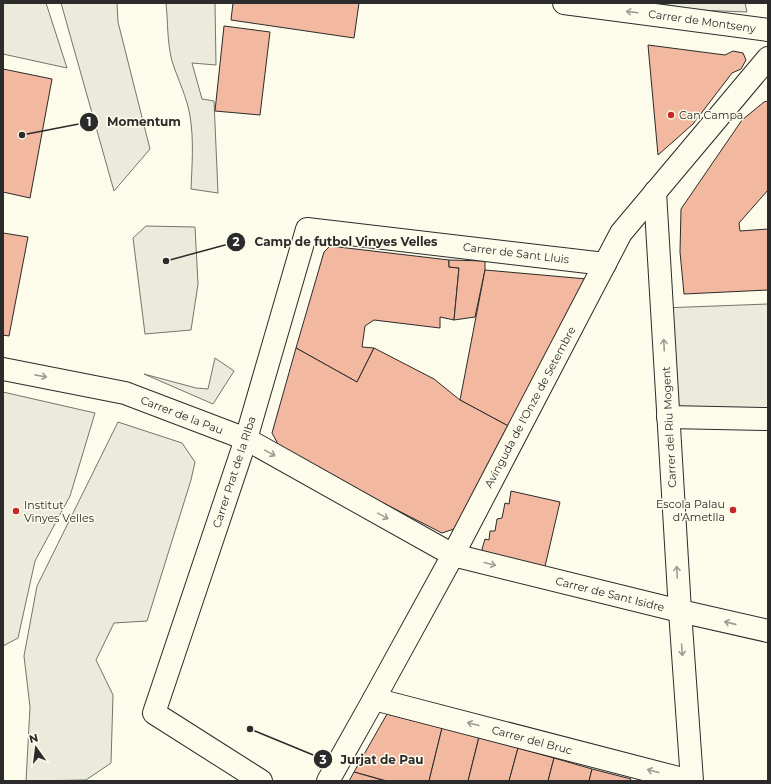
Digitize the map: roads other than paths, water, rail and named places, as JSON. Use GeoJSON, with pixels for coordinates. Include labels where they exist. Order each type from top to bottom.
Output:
{"type":"FeatureCollection","features":[{"type":"Feature","properties":{"kind":"street","name":"Carrer de Montseny"},"geometry":{"type":"LineString","coordinates":[[564,3],[768,30]]}},
{"type":"Feature","properties":{"kind":"street","name":"Avinguda de l'Onze de Setembre"},"geometry":{"type":"LineString","coordinates":[[328,781],[453,555],[621,233],[768,58]]}},
{"type":"Feature","properties":{"kind":"street","name":"Carrer del Riu Mogent"},"geometry":{"type":"LineString","coordinates":[[655,192],[691,781]]}},
{"type":"Feature","properties":{"kind":"street","name":"Carrer de Sant Lluis"},"geometry":{"type":"LineString","coordinates":[[307,229],[605,264]]}},
{"type":"Feature","properties":{"kind":"street","name":"Carrer Prat de la RIba"},"geometry":{"type":"LineString","coordinates":[[261,781],[154,713],[246,439],[307,229]]}},
{"type":"Feature","properties":{"kind":"street","name":"Carrer de la Pau"},"geometry":{"type":"LineString","coordinates":[[3,369],[125,393],[246,439],[453,555]]}},
{"type":"Feature","properties":{"kind":"street"},"geometry":{"type":"LineString","coordinates":[[668,417],[768,419]]}},
{"type":"Feature","properties":{"kind":"street","name":"Carrer de Sant Isidre"},"geometry":{"type":"LineString","coordinates":[[453,555],[768,632]]}},
{"type":"Feature","properties":{"kind":"street","name":"Carrer del Bruc"},"geometry":{"type":"LineString","coordinates":[[374,699],[691,781]]}},
{"type":"Feature","properties":{"kind":"place","name":"Can Campa"},"geometry":{"type":"Point","coordinates":[671,115]}},
{"type":"Feature","properties":{"kind":"place","name":"Momentum"},"geometry":{"type":"Point","coordinates":[22,135]}},
{"type":"Feature","properties":{"kind":"place","name":"Camp de futbol Vinyes Velles"},"geometry":{"type":"Point","coordinates":[166,261]}},
{"type":"Feature","properties":{"kind":"place","name":"Escola Palau d'Ametlla"},"geometry":{"type":"Point","coordinates":[733,510]}},
{"type":"Feature","properties":{"kind":"place","name":"Institut Vinyes Velles"},"geometry":{"type":"Point","coordinates":[16,511]}},
{"type":"Feature","properties":{"kind":"place","name":"Jurjat de Pau"},"geometry":{"type":"Point","coordinates":[250,729]}}]}
